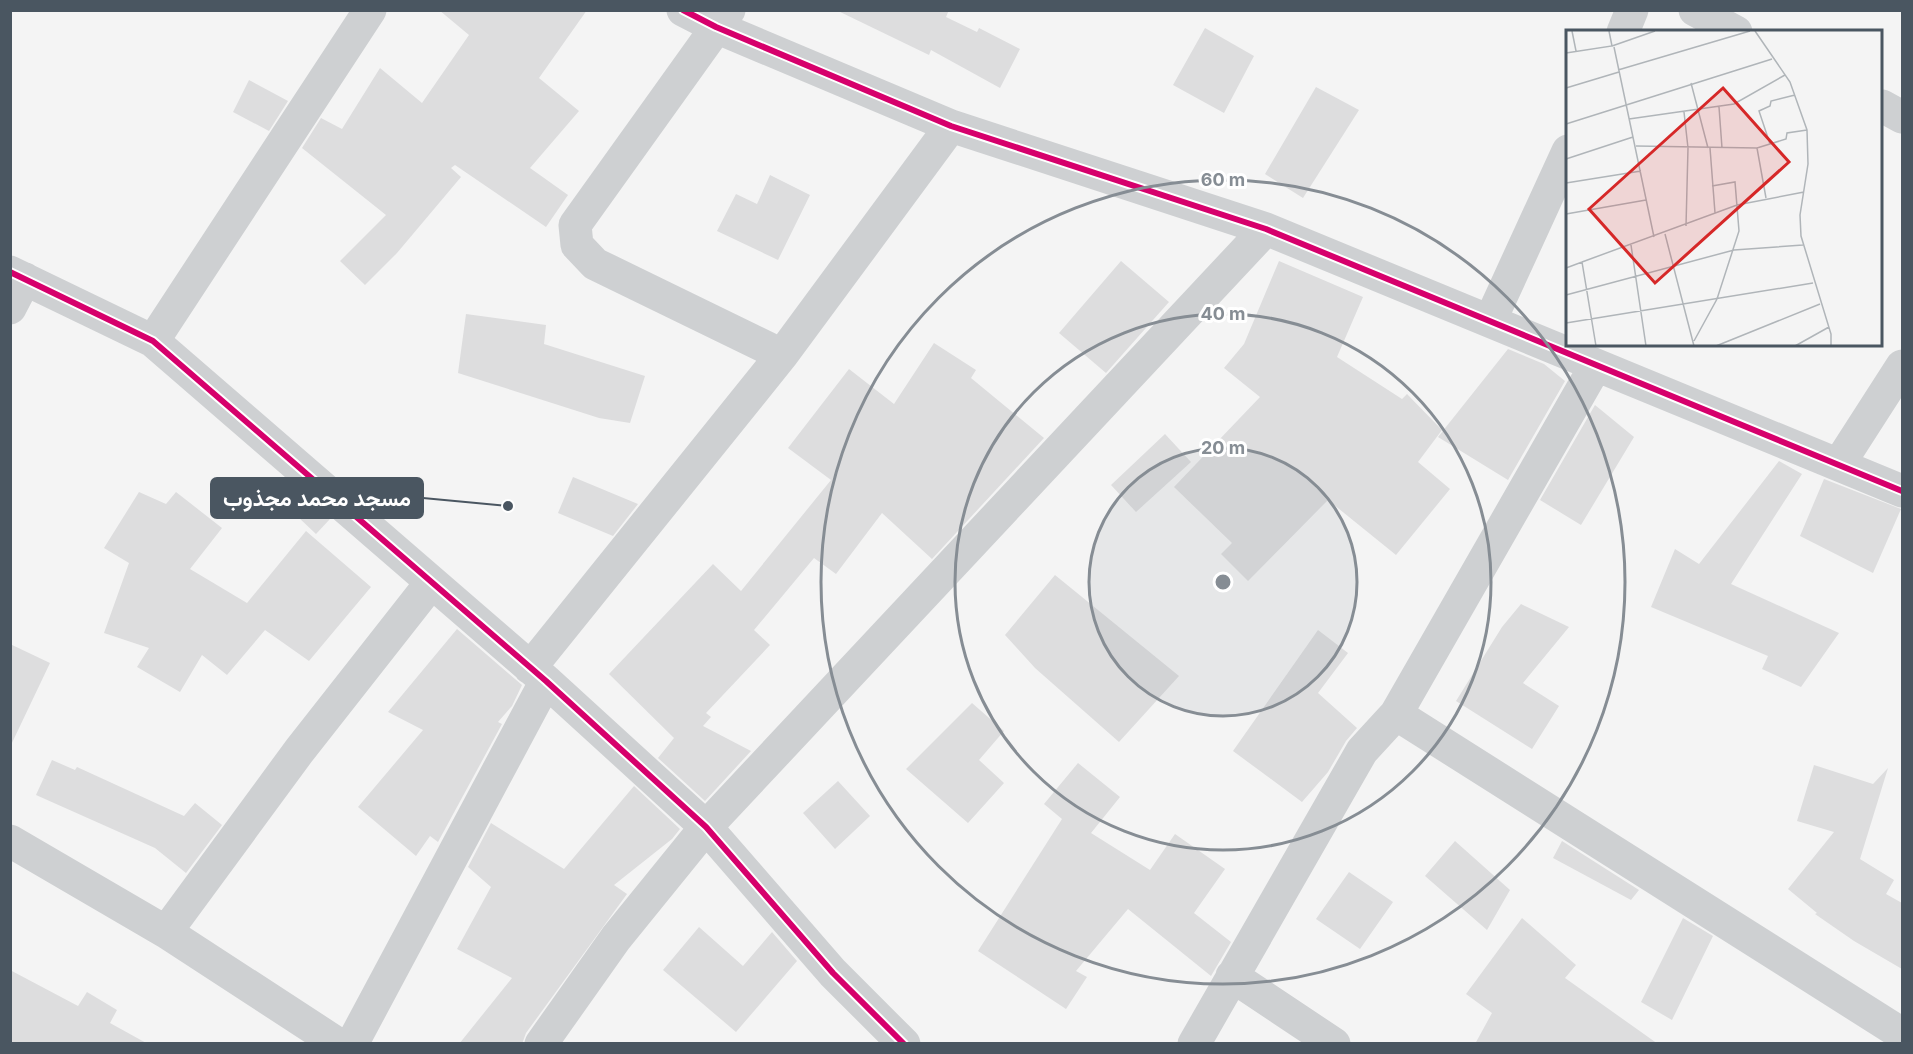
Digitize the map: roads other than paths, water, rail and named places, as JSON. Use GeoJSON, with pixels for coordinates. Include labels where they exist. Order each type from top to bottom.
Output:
{"type":"FeatureCollection","features":[{"type":"Feature","properties":{"kind":"street"},"geometry":{"type":"LineString","coordinates":[[153,341],[370,10]]}},
{"type":"Feature","properties":{"kind":"street"},"geometry":{"type":"LineString","coordinates":[[683,10],[722,19],[951,126],[1266,229],[1491,319],[1596,365],[1902,491]]}},
{"type":"Feature","properties":{"kind":"street"},"geometry":{"type":"LineString","coordinates":[[1624,30],[1632,10]]}},
{"type":"Feature","properties":{"kind":"street"},"geometry":{"type":"LineString","coordinates":[[1695,10],[1732,30]]}},
{"type":"Feature","properties":{"kind":"street"},"geometry":{"type":"LineString","coordinates":[[722,19],[575,225],[577,244],[595,264],[782,355]]}},
{"type":"Feature","properties":{"kind":"street"},"geometry":{"type":"LineString","coordinates":[[1883,107],[1902,117]]}},
{"type":"Feature","properties":{"kind":"street"},"geometry":{"type":"LineString","coordinates":[[352,1044],[538,675],[782,355],[951,126]]}},
{"type":"Feature","properties":{"kind":"street"},"geometry":{"type":"LineString","coordinates":[[1491,319],[1566,155]]}},
{"type":"Feature","properties":{"kind":"street"},"geometry":{"type":"LineString","coordinates":[[541,1044],[616,938],[706,827],[1266,229]]}},
{"type":"Feature","properties":{"kind":"street"},"geometry":{"type":"LineString","coordinates":[[10,308],[18,275],[153,341],[538,675],[706,827],[833,973],[904,1044]]}},
{"type":"Feature","properties":{"kind":"street"},"geometry":{"type":"LineString","coordinates":[[1194,1044],[1362,751],[1396,714],[1596,365]]}},
{"type":"Feature","properties":{"kind":"street"},"geometry":{"type":"LineString","coordinates":[[1839,464],[1902,366]]}},
{"type":"Feature","properties":{"kind":"street"},"geometry":{"type":"LineString","coordinates":[[166,932],[299,751],[431,583]]}},
{"type":"Feature","properties":{"kind":"street"},"geometry":{"type":"LineString","coordinates":[[1396,714],[1902,1034]]}},
{"type":"Feature","properties":{"kind":"street"},"geometry":{"type":"LineString","coordinates":[[10,841],[166,932],[338,1044]]}},
{"type":"Feature","properties":{"kind":"street"},"geometry":{"type":"LineString","coordinates":[[1232,976],[1334,1044]]}},
{"type":"Feature","properties":{"kind":"place","name":"مسجد محمد مجذوب"},"geometry":{"type":"Point","coordinates":[508,506]}}]}
